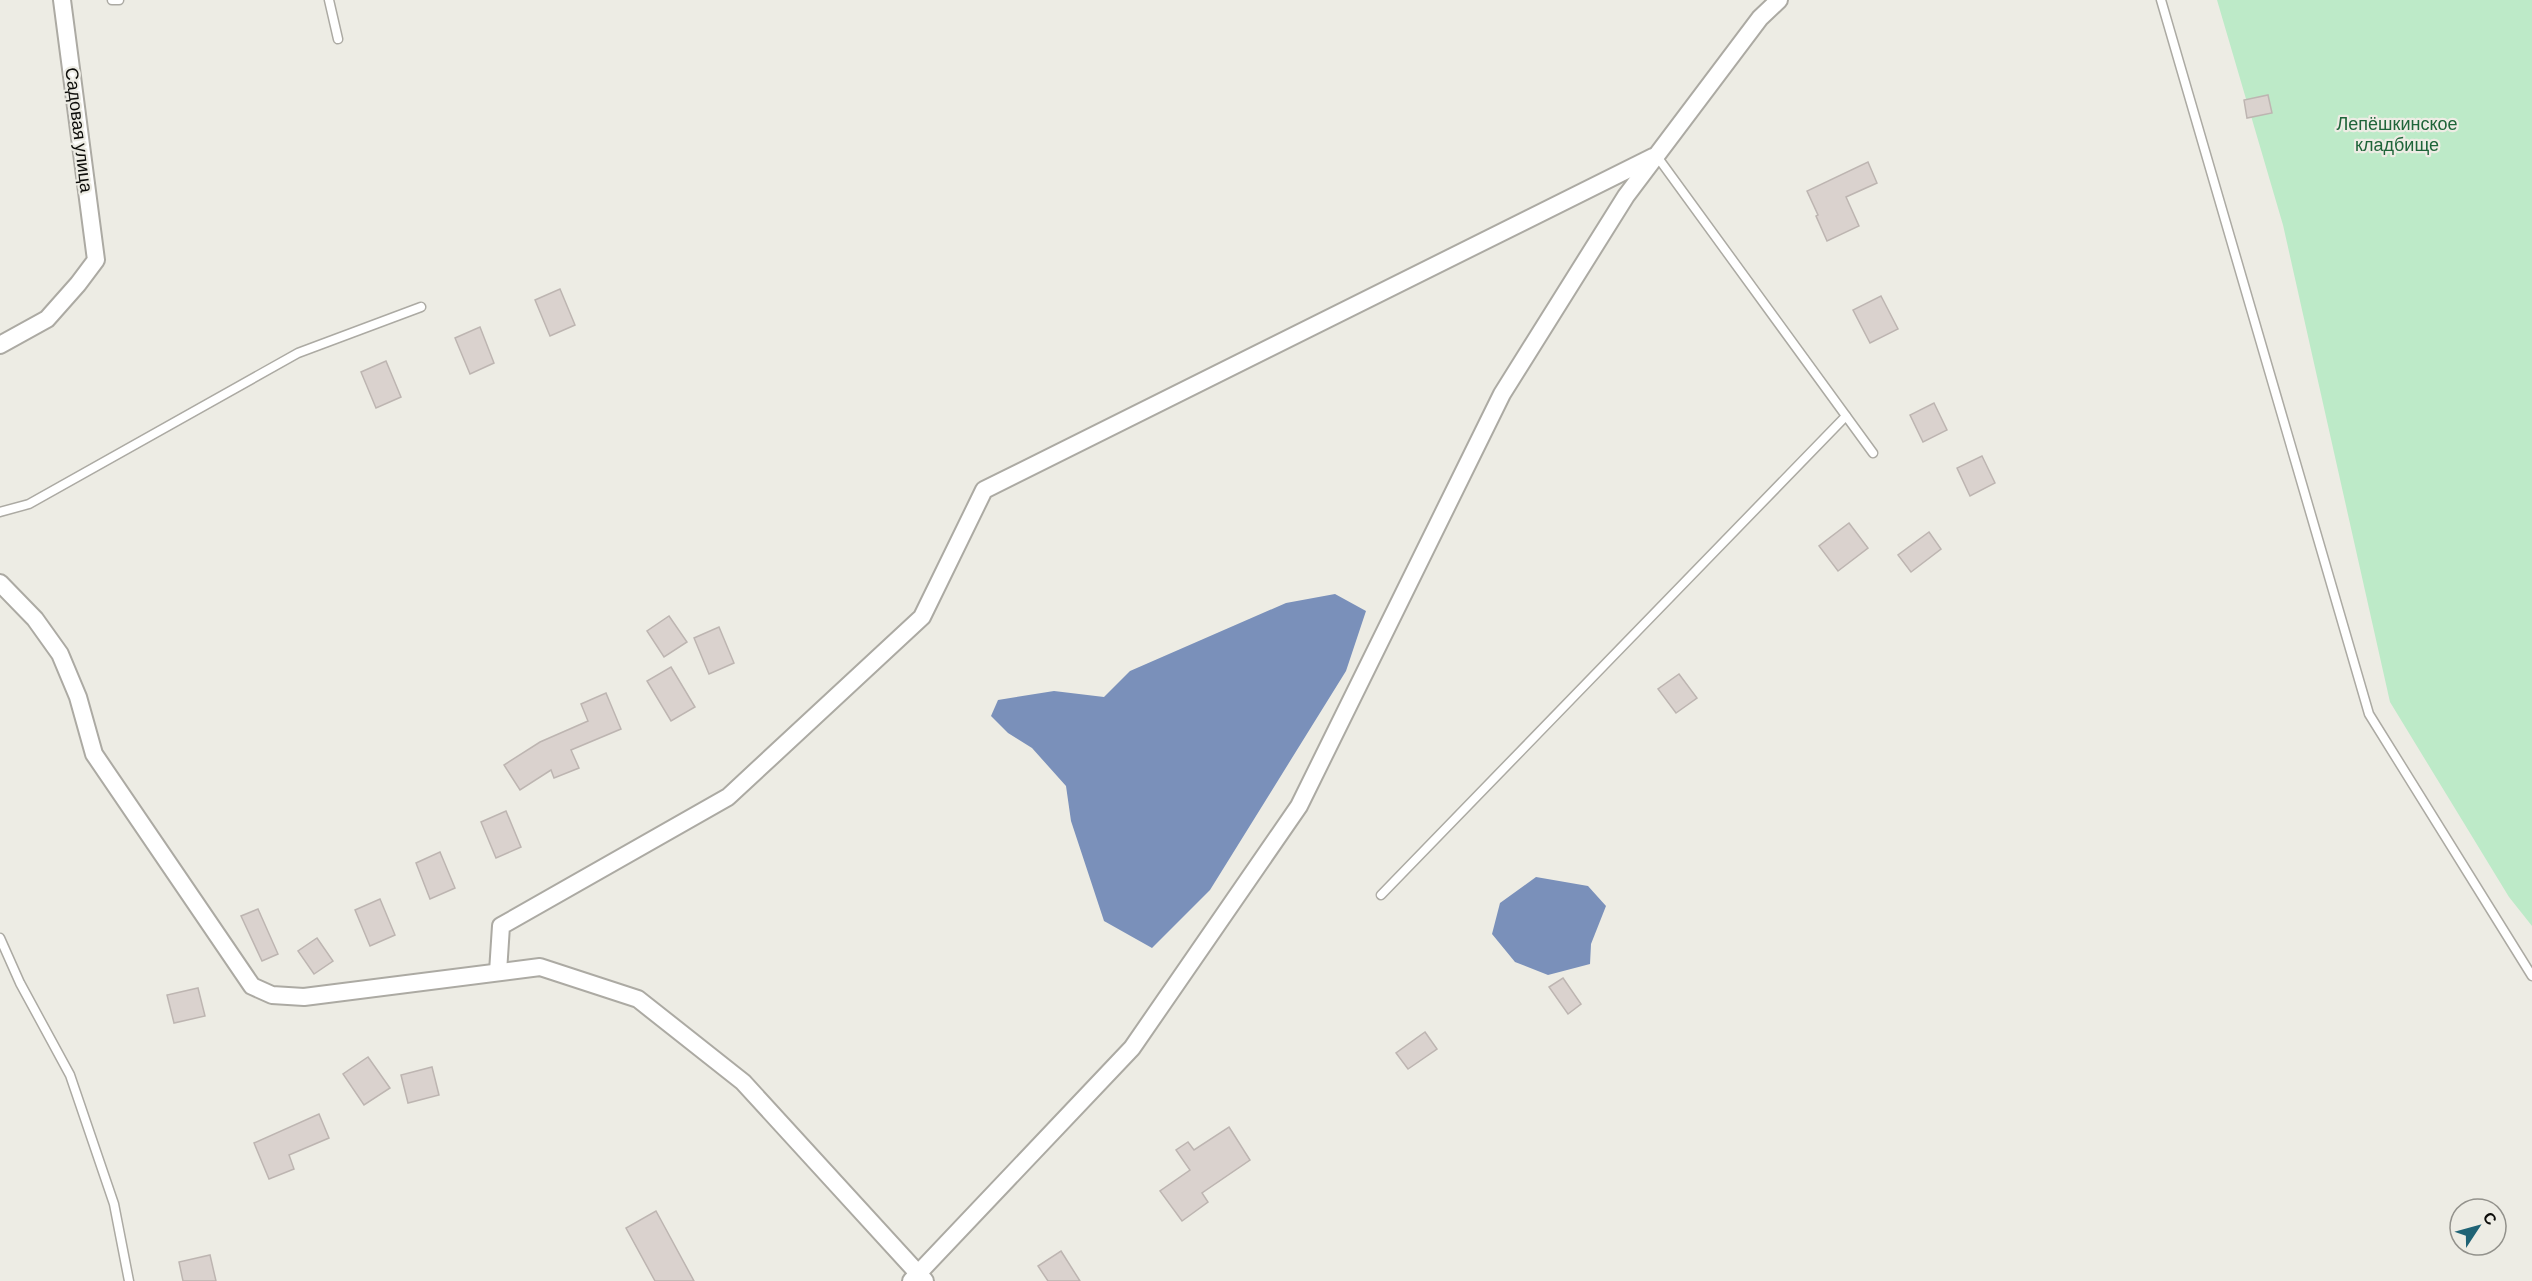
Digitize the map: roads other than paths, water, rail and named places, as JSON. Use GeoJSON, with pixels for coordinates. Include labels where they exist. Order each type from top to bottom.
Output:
{"type":"FeatureCollection","features":[{"type":"Feature","properties":{"kind":"street","name":"Садовая улица"},"geometry":{"type":"LineString","coordinates":[[0,345],[47,319],[96,260],[62,0]]}},
{"type":"Feature","properties":{"kind":"street"},"geometry":{"type":"LineString","coordinates":[[1760,0],[1760,18]]}},
{"type":"Feature","properties":{"kind":"street"},"geometry":{"type":"LineString","coordinates":[[0,583],[35,619],[60,654],[78,697],[94,754],[252,986],[272,995],[304,997],[540,967],[638,999],[743,1082],[918,1278],[1132,1048],[1299,806],[1502,394],[1626,196],[1760,18],[1779,0]]}},
{"type":"Feature","properties":{"kind":"street"},"geometry":{"type":"LineString","coordinates":[[498,972],[501,926],[729,797],[922,617],[984,490],[1656,155]]}},
{"type":"Feature","properties":{"kind":"lane"},"geometry":{"type":"LineString","coordinates":[[112,0],[119,0]]}},
{"type":"Feature","properties":{"kind":"lane"},"geometry":{"type":"LineString","coordinates":[[329,0],[338,39]]}},
{"type":"Feature","properties":{"kind":"lane"},"geometry":{"type":"LineString","coordinates":[[2161,0],[2369,714],[2532,976]]}},
{"type":"Feature","properties":{"kind":"lane"},"geometry":{"type":"LineString","coordinates":[[1656,155],[1873,453]]}},
{"type":"Feature","properties":{"kind":"lane"},"geometry":{"type":"LineString","coordinates":[[0,512],[29,504],[298,353],[421,308]]}},
{"type":"Feature","properties":{"kind":"lane"},"geometry":{"type":"LineString","coordinates":[[1381,895],[1846,416]]}},
{"type":"Feature","properties":{"kind":"lane"},"geometry":{"type":"LineString","coordinates":[[0,938],[20,983],[70,1075],[114,1204],[129,1281]]}},
{"type":"Feature","properties":{"kind":"water"},"geometry":{"type":"Polygon","coordinates":[[[1335,594],[1366,611],[1346,671],[1210,890],[1152,948],[1104,921],[1071,821],[1066,786],[1032,748],[1008,733],[991,716],[998,700],[1054,691],[1104,697],[1130,671],[1286,603],[1335,594]]]}},
{"type":"Feature","properties":{"kind":"water"},"geometry":{"type":"Polygon","coordinates":[[[1536,877],[1588,886],[1606,906],[1591,944],[1590,964],[1548,975],[1515,962],[1492,934],[1500,903],[1536,877]]]}},
{"type":"Feature","properties":{"kind":"park label","name":"Лепёшкинское кладбище"},"geometry":{"type":"Point","coordinates":[2397,134]}}]}
